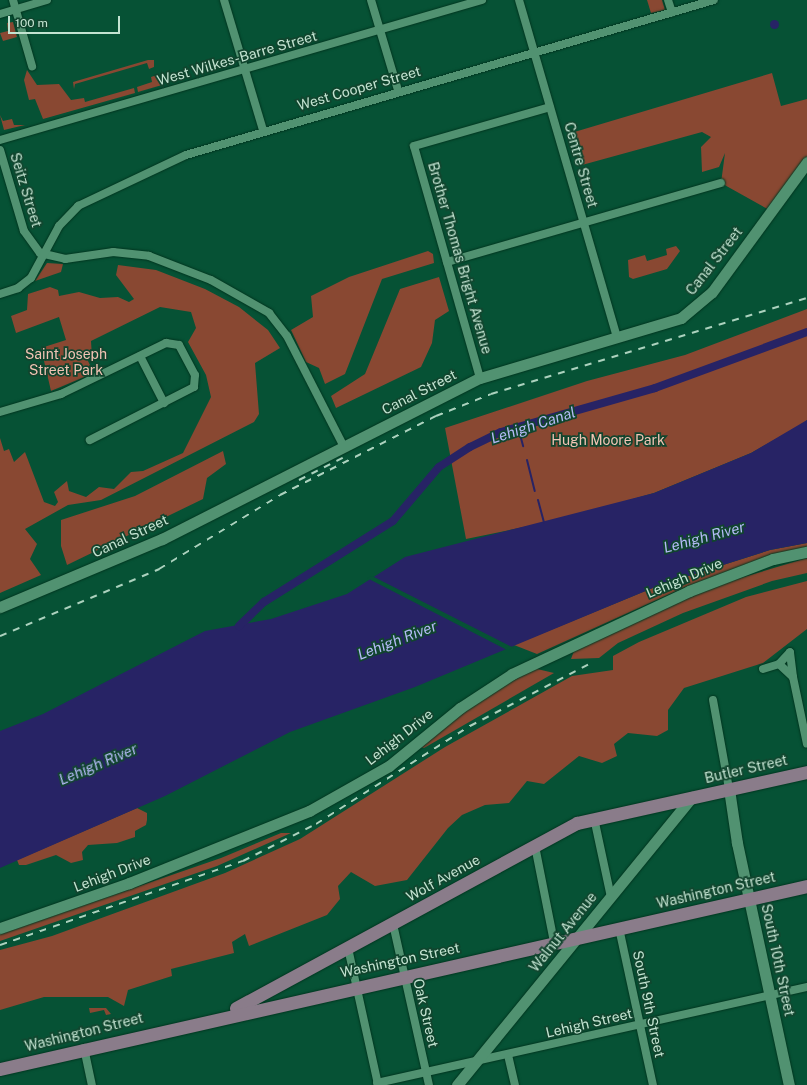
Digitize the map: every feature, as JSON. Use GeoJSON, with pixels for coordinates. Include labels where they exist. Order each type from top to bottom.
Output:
{"type":"FeatureCollection","features":[{"type":"Feature","properties":{"kind":"main road","name":"Butler Street"},"geometry":{"type":"LineString","coordinates":[[692,798],[807,772]]}},
{"type":"Feature","properties":{"kind":"main road","name":"Wolf Avenue"},"geometry":{"type":"LineString","coordinates":[[220,1017],[535,846],[594,818],[692,798]]}},
{"type":"Feature","properties":{"kind":"main road","name":"Washington Street"},"geometry":{"type":"LineString","coordinates":[[0,1069],[278,1003],[807,886]]}},
{"type":"Feature","properties":{"kind":"main road"},"geometry":{"type":"LineString","coordinates":[[277,987],[278,1003]]}},
{"type":"Feature","properties":{"kind":"street"},"geometry":{"type":"LineString","coordinates":[[13,0],[32,66]]}},
{"type":"Feature","properties":{"kind":"street"},"geometry":{"type":"LineString","coordinates":[[0,14],[47,0]]}},
{"type":"Feature","properties":{"kind":"street"},"geometry":{"type":"LineString","coordinates":[[224,0],[243,69],[263,130]]}},
{"type":"Feature","properties":{"kind":"street"},"geometry":{"type":"LineString","coordinates":[[371,0],[398,90]]}},
{"type":"Feature","properties":{"kind":"street","name":"West Wilkes-Barre Street"},"geometry":{"type":"LineString","coordinates":[[0,140],[482,0]]}},
{"type":"Feature","properties":{"kind":"street","name":"Centre Street"},"geometry":{"type":"LineString","coordinates":[[519,0],[617,337]]}},
{"type":"Feature","properties":{"kind":"street"},"geometry":{"type":"LineString","coordinates":[[668,0],[672,12]]}},
{"type":"Feature","properties":{"kind":"street","name":"West Cooper Street"},"geometry":{"type":"LineString","coordinates":[[0,294],[27,282],[62,222],[85,201],[186,155],[263,130],[398,90],[714,0]]}},
{"type":"Feature","properties":{"kind":"street","name":"Brother Thomas Bright Avenue"},"geometry":{"type":"LineString","coordinates":[[480,378],[414,146],[550,107]]}},
{"type":"Feature","properties":{"kind":"street","name":"Seitz Street"},"geometry":{"type":"LineString","coordinates":[[0,150],[4,177],[25,234],[44,255]]}},
{"type":"Feature","properties":{"kind":"street","name":"Canal Street"},"geometry":{"type":"LineString","coordinates":[[0,607],[162,539],[480,378],[675,320],[704,301],[807,162]]}},
{"type":"Feature","properties":{"kind":"street"},"geometry":{"type":"LineString","coordinates":[[447,262],[721,184]]}},
{"type":"Feature","properties":{"kind":"street"},"geometry":{"type":"LineString","coordinates":[[44,255],[65,259],[115,252],[149,256],[211,280],[264,310],[287,336],[344,447]]}},
{"type":"Feature","properties":{"kind":"street"},"geometry":{"type":"LineString","coordinates":[[0,412],[61,394],[166,343],[176,343],[196,382],[193,388],[90,440]]}},
{"type":"Feature","properties":{"kind":"street"},"geometry":{"type":"LineString","coordinates":[[140,356],[164,402]]}},
{"type":"Feature","properties":{"kind":"street","name":"Lehigh Drive"},"geometry":{"type":"LineString","coordinates":[[0,928],[129,883],[309,811],[389,766],[460,708],[512,674],[689,591],[773,560],[807,552]]}},
{"type":"Feature","properties":{"kind":"street"},"geometry":{"type":"LineString","coordinates":[[763,669],[779,664],[790,652],[793,677],[803,706],[807,744]]}},
{"type":"Feature","properties":{"kind":"street"},"geometry":{"type":"LineString","coordinates":[[779,664],[793,677]]}},
{"type":"Feature","properties":{"kind":"street","name":"South 10th Street"},"geometry":{"type":"LineString","coordinates":[[713,700],[730,789],[729,801],[790,1085]]}},
{"type":"Feature","properties":{"kind":"street","name":"Walnut Avenue"},"geometry":{"type":"LineString","coordinates":[[457,1085],[692,798]]}},
{"type":"Feature","properties":{"kind":"street"},"geometry":{"type":"LineString","coordinates":[[594,818],[611,897]]}},
{"type":"Feature","properties":{"kind":"street"},"geometry":{"type":"LineString","coordinates":[[535,846],[554,942]]}},
{"type":"Feature","properties":{"kind":"street","name":"Oak Street"},"geometry":{"type":"LineString","coordinates":[[393,924],[429,1085]]}},
{"type":"Feature","properties":{"kind":"street","name":"South 9th Street"},"geometry":{"type":"LineString","coordinates":[[619,928],[653,1085]]}},
{"type":"Feature","properties":{"kind":"street"},"geometry":{"type":"LineString","coordinates":[[348,948],[378,1084]]}},
{"type":"Feature","properties":{"kind":"street","name":"Lehigh Street"},"geometry":{"type":"LineString","coordinates":[[378,1084],[807,987]]}},
{"type":"Feature","properties":{"kind":"street"},"geometry":{"type":"LineString","coordinates":[[84,1048],[92,1085]]}},
{"type":"Feature","properties":{"kind":"street"},"geometry":{"type":"LineString","coordinates":[[508,1055],[515,1085]]}},
{"type":"Feature","properties":{"kind":"green space"},"geometry":{"type":"Polygon","coordinates":[[[647,0],[662,0],[665,10],[651,13],[647,0]]]}},
{"type":"Feature","properties":{"kind":"green space"},"geometry":{"type":"Polygon","coordinates":[[[13,22],[17,37],[3,41],[0,33],[8,31],[7,23],[13,22]]]}},
{"type":"Feature","properties":{"kind":"green space"},"geometry":{"type":"Polygon","coordinates":[[[148,60],[154,60],[154,67],[149,69],[147,63],[75,84],[74,89],[73,82],[148,60]]]}},
{"type":"Feature","properties":{"kind":"green space"},"geometry":{"type":"Polygon","coordinates":[[[27,70],[37,85],[59,84],[71,100],[84,98],[85,102],[134,88],[135,93],[43,119],[35,99],[29,100],[24,80],[27,70]]]}},
{"type":"Feature","properties":{"kind":"green space"},"geometry":{"type":"Polygon","coordinates":[[[772,73],[781,106],[807,99],[807,163],[771,211],[721,183],[725,153],[719,167],[702,172],[701,147],[711,137],[702,132],[582,165],[572,147],[571,133],[772,73]]]}},
{"type":"Feature","properties":{"kind":"green space"},"geometry":{"type":"Polygon","coordinates":[[[157,75],[162,85],[138,92],[137,87],[152,82],[151,77],[157,75]]]}},
{"type":"Feature","properties":{"kind":"green space"},"geometry":{"type":"Polygon","coordinates":[[[0,115],[3,121],[12,119],[14,125],[25,125],[4,130],[0,115]]]}},
{"type":"Feature","properties":{"kind":"green space"},"geometry":{"type":"Polygon","coordinates":[[[676,246],[680,251],[667,269],[633,279],[629,277],[628,260],[645,255],[647,261],[667,255],[666,249],[676,246]]]}},
{"type":"Feature","properties":{"kind":"green space"},"geometry":{"type":"Polygon","coordinates":[[[428,251],[433,254],[434,263],[382,279],[345,374],[325,384],[319,368],[306,362],[291,330],[313,317],[311,296],[349,277],[428,251]]]}},
{"type":"Feature","properties":{"kind":"green space"},"geometry":{"type":"Polygon","coordinates":[[[47,263],[63,264],[61,272],[35,281],[47,263]]]}},
{"type":"Feature","properties":{"kind":"green space","name":"Saint Joseph Street Park"},"geometry":{"type":"Polygon","coordinates":[[[118,265],[156,270],[205,289],[239,307],[268,330],[280,348],[255,363],[259,414],[254,422],[101,500],[68,505],[25,529],[37,544],[30,559],[41,575],[0,593],[0,438],[4,451],[9,449],[14,462],[25,452],[44,502],[55,506],[58,502],[54,492],[67,481],[69,491],[86,497],[99,487],[114,489],[131,472],[143,471],[183,453],[211,397],[206,375],[188,342],[196,328],[191,312],[160,307],[91,341],[92,357],[87,359],[94,373],[51,391],[41,348],[66,340],[59,317],[16,333],[11,316],[27,310],[28,294],[50,287],[58,290],[59,296],[79,292],[100,298],[118,297],[129,302],[134,299],[116,275],[118,265]]]}},
{"type":"Feature","properties":{"kind":"green space"},"geometry":{"type":"Polygon","coordinates":[[[439,277],[449,311],[435,320],[432,343],[421,367],[336,408],[331,396],[365,374],[400,289],[439,277]]]}},
{"type":"Feature","properties":{"kind":"green space","name":"Hugh Moore Park"},"geometry":{"type":"Polygon","coordinates":[[[807,309],[807,420],[801,425],[751,453],[654,493],[563,519],[466,539],[445,428],[587,381],[685,355],[807,309]]]}},
{"type":"Feature","properties":{"kind":"green space"},"geometry":{"type":"Polygon","coordinates":[[[223,451],[226,464],[207,478],[203,499],[67,565],[61,546],[61,520],[135,496],[223,451]]]}},
{"type":"Feature","properties":{"kind":"green space"},"geometry":{"type":"Polygon","coordinates":[[[807,543],[807,547],[765,557],[683,588],[537,654],[514,645],[660,585],[770,550],[807,543]]]}},
{"type":"Feature","properties":{"kind":"green space"},"geometry":{"type":"Polygon","coordinates":[[[807,558],[807,573],[772,581],[683,613],[618,643],[599,658],[571,659],[575,648],[717,585],[807,558]]]}},
{"type":"Feature","properties":{"kind":"green space"},"geometry":{"type":"Polygon","coordinates":[[[807,581],[807,629],[763,663],[684,688],[668,710],[668,730],[657,736],[628,733],[614,744],[617,756],[602,763],[579,756],[544,784],[527,781],[509,803],[485,805],[462,815],[448,828],[407,880],[375,886],[351,872],[338,886],[340,899],[327,915],[249,946],[245,934],[232,942],[234,953],[171,969],[172,976],[128,990],[124,1006],[108,997],[44,997],[0,1010],[0,950],[52,936],[225,873],[300,839],[445,747],[572,676],[613,670],[613,656],[639,642],[746,597],[807,581]]]}},
{"type":"Feature","properties":{"kind":"green space"},"geometry":{"type":"Polygon","coordinates":[[[533,668],[554,673],[424,748],[420,747],[465,709],[533,668]]]}},
{"type":"Feature","properties":{"kind":"green space"},"geometry":{"type":"Polygon","coordinates":[[[137,808],[147,813],[147,820],[146,825],[135,831],[135,837],[117,843],[88,845],[82,852],[83,860],[71,863],[56,855],[26,865],[19,865],[17,860],[137,808]]]}},
{"type":"Feature","properties":{"kind":"green space"},"geometry":{"type":"Polygon","coordinates":[[[281,833],[291,833],[217,866],[0,941],[0,934],[221,858],[281,833]]]}},
{"type":"Feature","properties":{"kind":"green space"},"geometry":{"type":"Polygon","coordinates":[[[89,1008],[106,1008],[111,1014],[106,1015],[104,1010],[90,1013],[89,1008]]]}},
{"type":"Feature","properties":{"kind":"water"},"geometry":{"type":"Polygon","coordinates":[[[772,20],[776,20],[778,24],[776,28],[772,28],[770,26],[770,22],[772,20]]]}},
{"type":"Feature","properties":{"kind":"water","name":"Lehigh River"},"geometry":{"type":"Polygon","coordinates":[[[807,420],[807,543],[770,550],[660,585],[415,687],[290,732],[165,796],[0,868],[0,731],[43,714],[205,631],[271,619],[347,594],[405,557],[654,493],[751,453],[807,420]]]}},
{"type":"Feature","properties":{"kind":"pier"},"geometry":{"type":"Polygon","coordinates":[[[372,576],[514,648],[507,650],[367,578],[372,576]]]}},
{"type":"Feature","properties":{"kind":"waterway","name":"Lehigh Canal"},"geometry":{"type":"LineString","coordinates":[[239,626],[264,602],[393,521],[439,467],[470,447],[501,432],[655,388],[807,332]]}},
{"type":"Feature","properties":{"kind":"waterway"},"geometry":{"type":"LineString","coordinates":[[518,427],[523,446]]}},
{"type":"Feature","properties":{"kind":"waterway"},"geometry":{"type":"LineString","coordinates":[[527,460],[535,491]]}},
{"type":"Feature","properties":{"kind":"waterway"},"geometry":{"type":"LineString","coordinates":[[538,500],[544,522]]}},
{"type":"Feature","properties":{"kind":"railway"},"geometry":{"type":"LineString","coordinates":[[0,636],[159,569],[280,495],[436,416],[491,394],[807,298]]}},
{"type":"Feature","properties":{"kind":"railway"},"geometry":{"type":"LineString","coordinates":[[299,480],[348,455]]}},
{"type":"Feature","properties":{"kind":"railway"},"geometry":{"type":"LineString","coordinates":[[0,945],[243,861],[316,824],[470,726],[593,662]]}}]}
